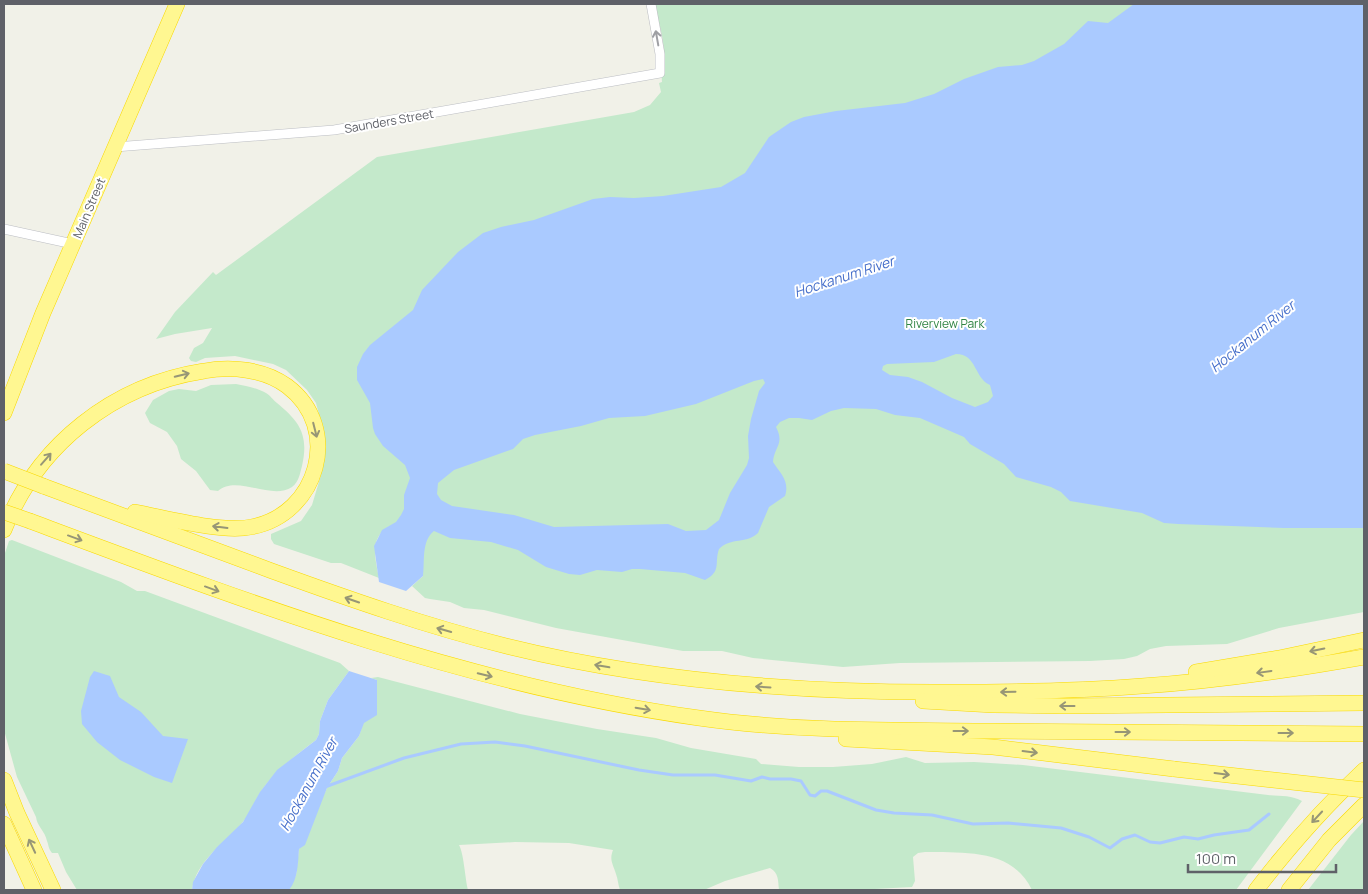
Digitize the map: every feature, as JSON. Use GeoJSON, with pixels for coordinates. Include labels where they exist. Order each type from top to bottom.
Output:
{"type":"FeatureCollection","features":[{"type":"Feature","properties":{"kind":"highway","name":"Main Street"},"geometry":{"type":"LineString","coordinates":[[4,413],[39,324],[177,4]]}},
{"type":"Feature","properties":{"kind":"highway"},"geometry":{"type":"LineString","coordinates":[[4,530],[17,500],[30,480],[66,437],[90,416],[114,401],[160,381],[195,372],[218,369],[237,369],[260,373],[279,381],[294,393],[305,406],[313,421],[318,452],[311,482],[292,508],[280,517],[266,523],[248,528],[225,528],[92,504]]}},
{"type":"Feature","properties":{"kind":"highway"},"geometry":{"type":"LineString","coordinates":[[4,472],[346,598],[435,627],[495,644],[576,662],[652,675],[900,700],[993,705],[1364,703]]}},
{"type":"Feature","properties":{"kind":"highway"},"geometry":{"type":"LineString","coordinates":[[4,512],[277,612],[387,648],[536,688],[619,705],[700,718],[763,725],[839,739],[912,736],[1364,734]]}},
{"type":"Feature","properties":{"kind":"highway"},"geometry":{"type":"LineString","coordinates":[[1142,686],[1209,670],[1279,658],[1364,640]]}},
{"type":"Feature","properties":{"kind":"highway"},"geometry":{"type":"LineString","coordinates":[[812,690],[1056,691],[1142,686],[1245,675],[1364,657]]}},
{"type":"Feature","properties":{"kind":"highway"},"geometry":{"type":"LineString","coordinates":[[912,736],[1364,790]]}},
{"type":"Feature","properties":{"kind":"highway"},"geometry":{"type":"LineString","coordinates":[[1256,890],[1321,812],[1364,770]]}},
{"type":"Feature","properties":{"kind":"highway"},"geometry":{"type":"LineString","coordinates":[[4,780],[17,813],[53,890]]}},
{"type":"Feature","properties":{"kind":"highway"},"geometry":{"type":"LineString","coordinates":[[1289,890],[1329,840],[1364,805]]}},
{"type":"Feature","properties":{"kind":"highway"},"geometry":{"type":"LineString","coordinates":[[4,824],[34,890]]}},
{"type":"Feature","properties":{"kind":"street","name":"Saunders Street"},"geometry":{"type":"LineString","coordinates":[[115,146],[344,129],[660,73],[660,54],[651,4]]}},
{"type":"Feature","properties":{"kind":"street"},"geometry":{"type":"LineString","coordinates":[[4,229],[73,244]]}},
{"type":"Feature","properties":{"kind":"green space","name":"Riverview Park"},"geometry":{"type":"Polygon","coordinates":[[[654,4],[1364,4],[1364,612],[1279,628],[1227,644],[1166,646],[1150,649],[1137,656],[1124,659],[900,663],[843,667],[753,658],[722,651],[683,651],[556,628],[484,610],[464,608],[450,602],[425,598],[412,586],[423,576],[390,526],[383,531],[376,542],[375,556],[379,578],[341,563],[331,563],[274,544],[271,534],[301,521],[312,505],[321,475],[320,418],[316,403],[307,390],[286,370],[273,364],[235,356],[205,358],[196,362],[191,361],[189,358],[194,348],[203,343],[212,328],[156,339],[175,312],[213,272],[216,275],[377,157],[634,112],[650,105],[661,92],[659,83],[662,82],[664,55],[654,4]]]}},
{"type":"Feature","properties":{"kind":"green space"},"geometry":{"type":"Polygon","coordinates":[[[236,384],[263,391],[292,416],[301,430],[304,455],[299,477],[292,487],[274,491],[235,485],[218,491],[210,490],[196,471],[181,459],[177,446],[167,432],[150,423],[145,413],[153,400],[169,391],[179,389],[196,391],[211,385],[236,384]]]}},
{"type":"Feature","properties":{"kind":"green space"},"geometry":{"type":"Polygon","coordinates":[[[12,540],[121,582],[137,591],[145,591],[340,663],[349,671],[328,700],[320,721],[319,734],[316,740],[287,763],[268,782],[245,819],[199,870],[192,890],[77,890],[66,872],[58,853],[52,853],[50,850],[45,834],[17,777],[4,730],[4,556],[9,541],[12,540]]]}},
{"type":"Feature","properties":{"kind":"green space"},"geometry":{"type":"Polygon","coordinates":[[[378,677],[520,714],[656,738],[691,748],[756,759],[761,764],[833,767],[872,764],[906,757],[925,763],[974,762],[1023,765],[1286,796],[1302,801],[1236,890],[1032,890],[1023,876],[1012,866],[1000,860],[971,853],[925,852],[918,853],[913,857],[915,881],[912,887],[856,890],[779,890],[777,875],[770,868],[725,881],[704,890],[620,890],[611,859],[613,850],[569,843],[515,842],[459,845],[468,890],[289,890],[296,875],[299,849],[327,788],[338,771],[342,758],[359,736],[377,680],[371,678],[378,677]]]}},
{"type":"Feature","properties":{"kind":"green space"},"geometry":{"type":"Polygon","coordinates":[[[1364,821],[1364,890],[1308,890],[1351,835],[1364,821]]]}},
{"type":"Feature","properties":{"kind":"water","name":"Hockanum River"},"geometry":{"type":"Polygon","coordinates":[[[1134,4],[1364,4],[1364,528],[1284,528],[1164,523],[1142,513],[1070,501],[1061,492],[1051,487],[1016,477],[1004,464],[970,444],[964,437],[920,418],[895,415],[876,409],[844,408],[831,411],[812,420],[789,418],[780,422],[776,427],[779,442],[773,462],[785,482],[785,496],[769,507],[758,533],[749,538],[724,545],[719,549],[716,570],[705,580],[685,573],[640,569],[622,572],[597,570],[580,575],[569,574],[546,567],[518,550],[491,542],[450,538],[434,531],[425,546],[423,576],[406,591],[379,582],[374,546],[382,530],[396,522],[401,515],[404,509],[404,495],[410,478],[405,465],[383,446],[375,434],[370,403],[357,380],[357,367],[370,345],[413,310],[422,290],[458,252],[483,233],[534,220],[593,199],[663,196],[721,187],[745,173],[769,137],[791,122],[804,117],[836,111],[905,103],[934,94],[964,79],[998,67],[1022,65],[1034,61],[1064,44],[1088,21],[1108,23],[1134,4]],[[956,354],[934,362],[887,364],[883,366],[882,370],[890,375],[908,377],[922,382],[952,398],[975,407],[988,402],[993,396],[990,385],[985,382],[968,358],[956,354]],[[763,379],[696,404],[645,416],[609,418],[523,439],[513,449],[454,470],[438,483],[437,494],[441,500],[452,506],[514,515],[554,527],[668,524],[686,531],[706,530],[719,520],[730,493],[747,465],[749,458],[748,436],[751,419],[759,391],[765,383],[763,379]]]}},
{"type":"Feature","properties":{"kind":"water"},"geometry":{"type":"Polygon","coordinates":[[[94,671],[110,676],[119,697],[141,712],[163,736],[188,739],[172,783],[154,777],[120,760],[97,742],[82,724],[81,711],[90,677],[94,671]]]}},
{"type":"Feature","properties":{"kind":"water","name":"Hockanum River"},"geometry":{"type":"Polygon","coordinates":[[[349,671],[377,680],[377,715],[364,723],[359,736],[342,758],[338,771],[327,788],[305,845],[299,849],[296,876],[292,886],[289,890],[192,890],[193,882],[203,864],[217,847],[243,822],[260,792],[277,770],[316,740],[319,734],[320,721],[328,700],[349,671]]]}},
{"type":"Feature","properties":{"kind":"waterway"},"geometry":{"type":"LineString","coordinates":[[325,787],[404,758],[461,744],[495,742],[525,746],[639,770],[673,775],[715,775],[751,781],[762,777],[791,779],[801,781],[810,795],[815,796],[821,791],[827,791],[876,810],[932,815],[973,824],[1008,823],[1061,828],[1089,837],[1110,848],[1122,839],[1135,835],[1150,842],[1160,843],[1184,837],[1198,839],[1249,830],[1269,814]]}}]}
